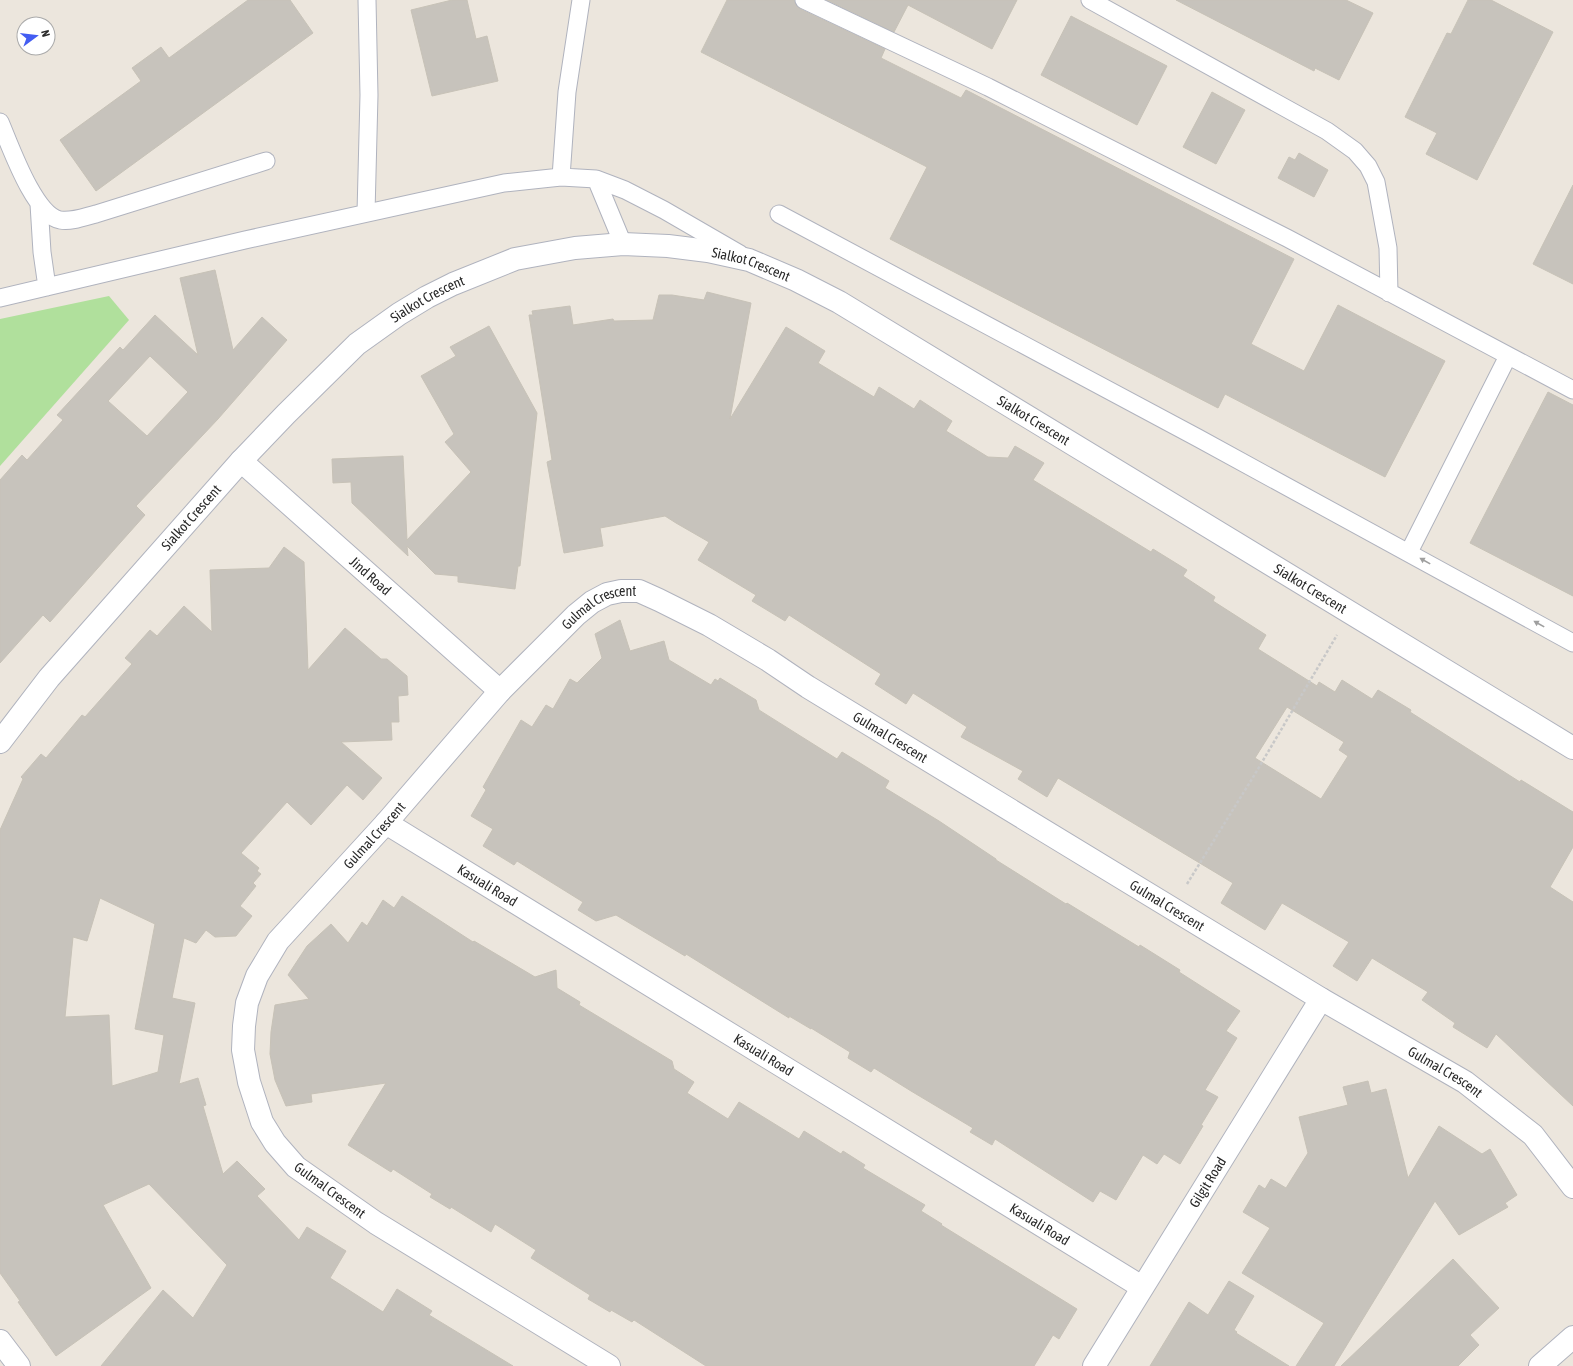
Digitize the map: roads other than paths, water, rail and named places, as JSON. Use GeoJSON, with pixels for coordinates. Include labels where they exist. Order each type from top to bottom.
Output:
{"type":"FeatureCollection","features":[{"type":"Feature","properties":{"kind":"street","name":"Sialkot Crescent"},"geometry":{"type":"LineString","coordinates":[[0,742],[49,678],[241,461],[357,344],[399,314],[427,297],[453,284],[515,259],[575,248],[623,244],[668,246],[708,251],[750,260],[796,280],[839,302],[1573,748]]}},
{"type":"Feature","properties":{"kind":"street","name":"Jind Road"},"geometry":{"type":"LineString","coordinates":[[241,461],[500,691]]}},
{"type":"Feature","properties":{"kind":"street","name":"Gulmal Crescent"},"geometry":{"type":"LineString","coordinates":[[609,1366],[376,1223],[296,1167],[275,1143],[262,1122],[249,1082],[243,1050],[247,1002],[257,976],[278,941],[386,823],[500,691],[576,615],[592,602],[607,594],[621,591],[639,591],[660,600],[715,629],[768,660],[808,688],[1321,998],[1466,1082],[1533,1135],[1573,1187]]}},
{"type":"Feature","properties":{"kind":"street","name":"Kasuali Road"},"geometry":{"type":"LineString","coordinates":[[386,823],[1142,1287]]}},
{"type":"Feature","properties":{"kind":"street","name":"Gilgit Road"},"geometry":{"type":"LineString","coordinates":[[1094,1366],[1321,998]]}},
{"type":"Feature","properties":{"kind":"street"},"geometry":{"type":"LineString","coordinates":[[1540,1366],[1573,1337]]}},
{"type":"Feature","properties":{"kind":"street"},"geometry":{"type":"LineString","coordinates":[[0,1341],[19,1366]]}},
{"type":"Feature","properties":{"kind":"lane"},"geometry":{"type":"LineString","coordinates":[[366,213],[369,95],[367,0]]}},
{"type":"Feature","properties":{"kind":"lane"},"geometry":{"type":"LineString","coordinates":[[561,177],[567,92],[581,0]]}},
{"type":"Feature","properties":{"kind":"lane"},"geometry":{"type":"LineString","coordinates":[[804,0],[988,87],[1287,238],[1573,390]]}},
{"type":"Feature","properties":{"kind":"lane"},"geometry":{"type":"LineString","coordinates":[[1090,0],[1327,131],[1355,151],[1368,166],[1376,182],[1388,248],[1389,293]]}},
{"type":"Feature","properties":{"kind":"lane"},"geometry":{"type":"LineString","coordinates":[[0,122],[32,194],[50,216],[59,220],[72,220],[266,161]]}},
{"type":"Feature","properties":{"kind":"lane"},"geometry":{"type":"LineString","coordinates":[[0,298],[366,213],[504,183],[561,177],[596,179],[625,190],[664,210],[750,260]]}},
{"type":"Feature","properties":{"kind":"lane"},"geometry":{"type":"LineString","coordinates":[[596,179],[623,244]]}},
{"type":"Feature","properties":{"kind":"lane"},"geometry":{"type":"LineString","coordinates":[[39,204],[42,252],[47,287]]}},
{"type":"Feature","properties":{"kind":"lane"},"geometry":{"type":"LineString","coordinates":[[778,214],[1198,438],[1573,643]]}},
{"type":"Feature","properties":{"kind":"lane"},"geometry":{"type":"LineString","coordinates":[[1409,552],[1508,356]]}}]}
